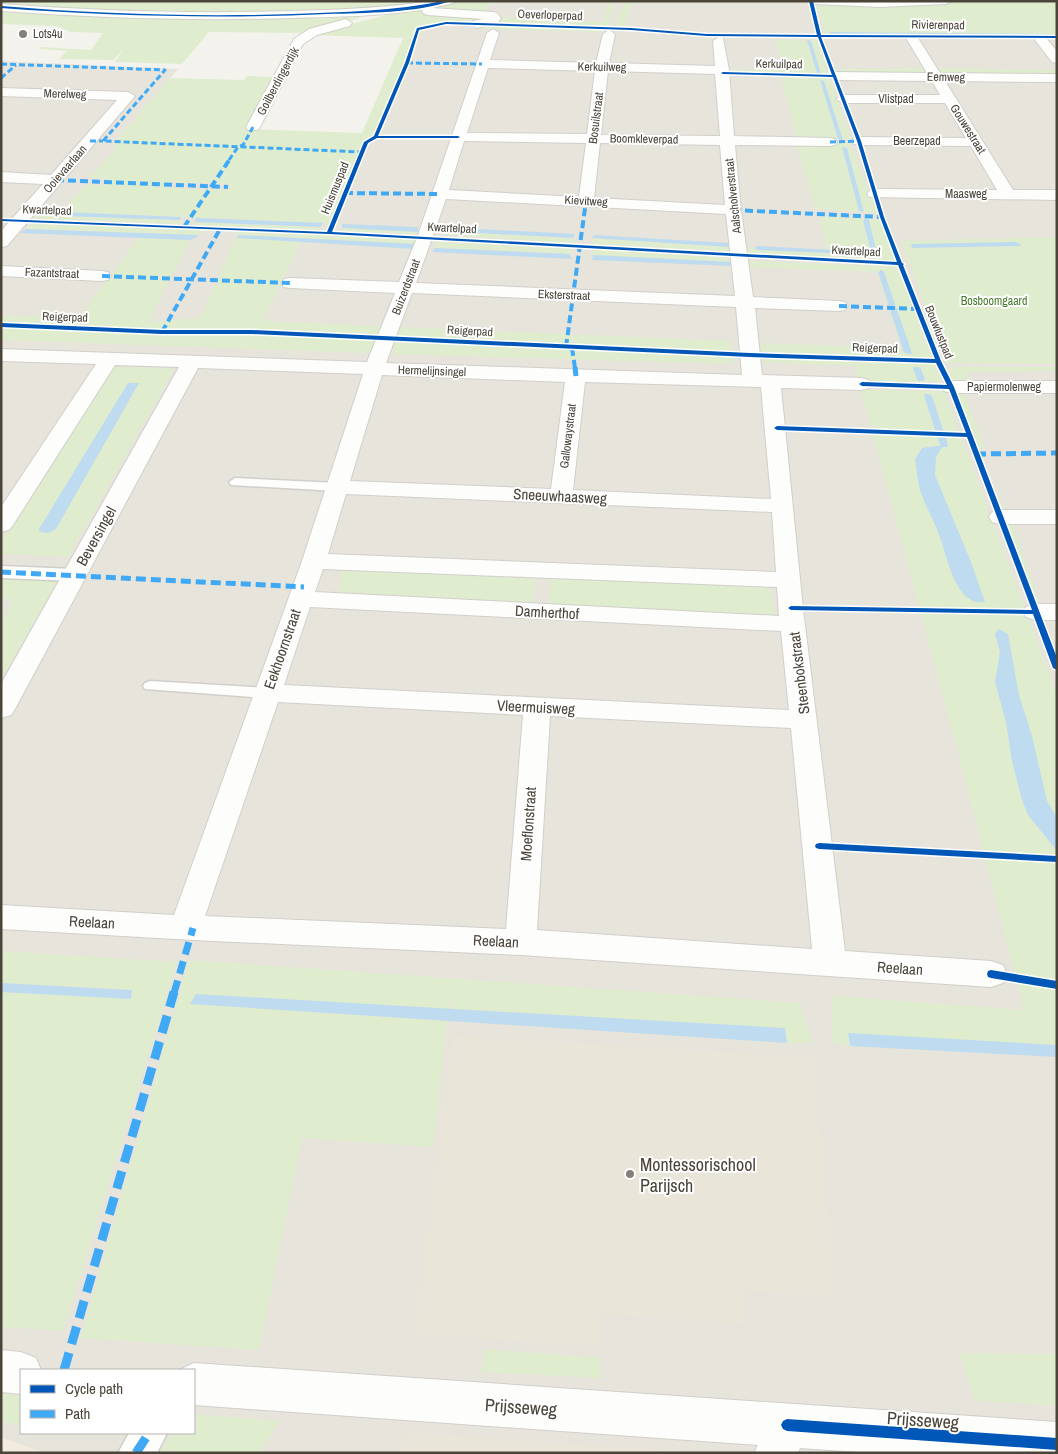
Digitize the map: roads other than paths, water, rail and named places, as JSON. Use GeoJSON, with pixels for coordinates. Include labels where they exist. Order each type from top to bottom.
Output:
{"type":"FeatureCollection","features":[{"type":"Feature","properties":{"kind":"street","name":"Goilberdingerdijk"},"geometry":{"type":"LineString","coordinates":[[1,7],[48,11],[178,16],[276,15],[386,10],[419,7],[450,1]]}},
{"type":"Feature","properties":{"kind":"street"},"geometry":{"type":"LineString","coordinates":[[814,1],[889,4],[946,1]]}},
{"type":"Feature","properties":{"kind":"street","name":"Goilberdingerdijk"},"geometry":{"type":"LineString","coordinates":[[419,7],[433,12],[493,16],[495,18],[494,20],[477,24]]}},
{"type":"Feature","properties":{"kind":"street","name":"Goilberdingerdijk"},"geometry":{"type":"LineString","coordinates":[[253,127],[298,42],[313,32],[388,12],[386,10]]}},
{"type":"Feature","properties":{"kind":"street","name":"Buizerdstraat"},"geometry":{"type":"LineString","coordinates":[[374,369],[406,288],[494,33]]}},
{"type":"Feature","properties":{"kind":"street","name":"Bosuilstraat"},"geometry":{"type":"LineString","coordinates":[[586,201],[602,67],[609,34]]}},
{"type":"Feature","properties":{"kind":"street","name":"Gouwestraat"},"geometry":{"type":"LineString","coordinates":[[912,38],[1008,195]]}},
{"type":"Feature","properties":{"kind":"street","name":"Aalscholverstraat"},"geometry":{"type":"LineString","coordinates":[[719,40],[733,210],[745,302],[761,382]]}},
{"type":"Feature","properties":{"kind":"street"},"geometry":{"type":"LineString","coordinates":[[1041,40],[1057,59]]}},
{"type":"Feature","properties":{"kind":"street","name":"Kerkuilweg"},"geometry":{"type":"LineString","coordinates":[[482,64],[722,70]]}},
{"type":"Feature","properties":{"kind":"street","name":"Eemweg"},"geometry":{"type":"LineString","coordinates":[[835,76],[1057,78]]}},
{"type":"Feature","properties":{"kind":"street","name":"Merelweg"},"geometry":{"type":"LineString","coordinates":[[1,92],[128,96]]}},
{"type":"Feature","properties":{"kind":"street","name":"Ooievaarlaan"},"geometry":{"type":"LineString","coordinates":[[1,242],[128,96]]}},
{"type":"Feature","properties":{"kind":"street","name":"Vlistpad"},"geometry":{"type":"LineString","coordinates":[[843,99],[949,99]]}},
{"type":"Feature","properties":{"kind":"street","name":"Boomkleverpad"},"geometry":{"type":"LineString","coordinates":[[458,137],[830,142]]}},
{"type":"Feature","properties":{"kind":"street","name":"Beerzepad"},"geometry":{"type":"LineString","coordinates":[[859,141],[975,142]]}},
{"type":"Feature","properties":{"kind":"street"},"geometry":{"type":"LineString","coordinates":[[1,177],[56,180]]}},
{"type":"Feature","properties":{"kind":"street","name":"Kievitweg"},"geometry":{"type":"LineString","coordinates":[[439,194],[733,210]]}},
{"type":"Feature","properties":{"kind":"street","name":"Maasweg"},"geometry":{"type":"LineString","coordinates":[[875,194],[1057,195]]}},
{"type":"Feature","properties":{"kind":"street","name":"Fazantstraat"},"geometry":{"type":"LineString","coordinates":[[1,271],[102,276]]}},
{"type":"Feature","properties":{"kind":"street","name":"Eksterstraat"},"geometry":{"type":"LineString","coordinates":[[290,283],[839,306]]}},
{"type":"Feature","properties":{"kind":"street","name":"Hermelijnsingel"},"geometry":{"type":"LineString","coordinates":[[1,355],[576,376],[862,384]]}},
{"type":"Feature","properties":{"kind":"street"},"geometry":{"type":"LineString","coordinates":[[1,526],[108,359]]}},
{"type":"Feature","properties":{"kind":"street","name":"Beversingel"},"geometry":{"type":"LineString","coordinates":[[1,709],[191,363]]}},
{"type":"Feature","properties":{"kind":"street","name":"Eekhoornstraat"},"geometry":{"type":"LineString","coordinates":[[185,927],[314,561],[374,369]]}},
{"type":"Feature","properties":{"kind":"street","name":"Gallowaystraat"},"geometry":{"type":"LineString","coordinates":[[561,496],[576,376]]}},
{"type":"Feature","properties":{"kind":"street","name":"Steenbokstraat"},"geometry":{"type":"LineString","coordinates":[[761,382],[777,428],[793,624],[819,846],[830,963]]}},
{"type":"Feature","properties":{"kind":"street","name":"Papiermolenweg"},"geometry":{"type":"LineString","coordinates":[[951,387],[1057,387]]}},
{"type":"Feature","properties":{"kind":"street","name":"Sneeuwhaasweg"},"geometry":{"type":"LineString","coordinates":[[337,487],[783,506]]}},
{"type":"Feature","properties":{"kind":"street"},"geometry":{"type":"LineString","coordinates":[[1000,517],[1057,517]]}},
{"type":"Feature","properties":{"kind":"street"},"geometry":{"type":"LineString","coordinates":[[314,561],[789,580]]}},
{"type":"Feature","properties":{"kind":"street"},"geometry":{"type":"LineString","coordinates":[[1,572],[75,575]]}},
{"type":"Feature","properties":{"kind":"street","name":"Damherthof"},"geometry":{"type":"LineString","coordinates":[[300,599],[793,624]]}},
{"type":"Feature","properties":{"kind":"street","name":"Vleermuisweg"},"geometry":{"type":"LineString","coordinates":[[267,693],[804,720]]}},
{"type":"Feature","properties":{"kind":"street","name":"Moeflonstraat"},"geometry":{"type":"LineString","coordinates":[[521,942],[536,706]]}},
{"type":"Feature","properties":{"kind":"street","name":"Reelaan"},"geometry":{"type":"LineString","coordinates":[[1,917],[521,942],[991,974]]}},
{"type":"Feature","properties":{"kind":"street"},"geometry":{"type":"LineString","coordinates":[[1,1371],[20,1372]]}},
{"type":"Feature","properties":{"kind":"street","name":"Prijsseweg"},"geometry":{"type":"LineString","coordinates":[[195,1384],[781,1439],[1057,1444]]}},
{"type":"Feature","properties":{"kind":"street"},"geometry":{"type":"LineString","coordinates":[[136,1453],[147,1434]]}},
{"type":"Feature","properties":{"kind":"lane"},"geometry":{"type":"LineString","coordinates":[[235,482],[337,487]]}},
{"type":"Feature","properties":{"kind":"lane"},"geometry":{"type":"LineString","coordinates":[[150,686],[267,693]]}},
{"type":"Feature","properties":{"kind":"water"},"geometry":{"type":"Polygon","coordinates":[[[39,211],[181,217],[180,220],[33,215],[39,211]]]}},
{"type":"Feature","properties":{"kind":"water"},"geometry":{"type":"Polygon","coordinates":[[[196,218],[323,223],[320,227],[195,222],[196,218]]]}},
{"type":"Feature","properties":{"kind":"water"},"geometry":{"type":"Polygon","coordinates":[[[342,224],[418,227],[418,232],[342,228],[342,224]]]}},
{"type":"Feature","properties":{"kind":"water"},"geometry":{"type":"Polygon","coordinates":[[[439,227],[575,234],[573,238],[441,231],[439,227]]]}},
{"type":"Feature","properties":{"kind":"water"},"geometry":{"type":"Polygon","coordinates":[[[26,229],[199,236],[190,240],[20,233],[26,229]]]}},
{"type":"Feature","properties":{"kind":"water"},"geometry":{"type":"Polygon","coordinates":[[[238,235],[415,244],[414,249],[237,238],[238,235]]]}},
{"type":"Feature","properties":{"kind":"water"},"geometry":{"type":"Polygon","coordinates":[[[594,235],[728,243],[730,247],[592,238],[594,235]]]}},
{"type":"Feature","properties":{"kind":"water"},"geometry":{"type":"Polygon","coordinates":[[[1015,242],[1021,246],[912,248],[911,244],[1015,242]]]}},
{"type":"Feature","properties":{"kind":"water"},"geometry":{"type":"Polygon","coordinates":[[[435,248],[569,254],[572,259],[432,252],[435,248]]]}},
{"type":"Feature","properties":{"kind":"water"},"geometry":{"type":"Polygon","coordinates":[[[593,255],[732,262],[732,266],[592,260],[593,255]]]}},
{"type":"Feature","properties":{"kind":"water"},"geometry":{"type":"Polygon","coordinates":[[[128,383],[139,383],[56,529],[49,533],[40,532],[39,529],[128,383]]]}},
{"type":"Feature","properties":{"kind":"water"},"geometry":{"type":"Polygon","coordinates":[[[944,445],[936,457],[935,475],[971,562],[985,602],[975,601],[966,596],[959,588],[920,489],[915,459],[922,448],[944,445]]]}},
{"type":"Feature","properties":{"kind":"water"},"geometry":{"type":"Polygon","coordinates":[[[999,629],[1008,634],[1019,695],[1032,736],[1047,801],[1057,817],[1057,851],[1028,815],[1022,800],[1012,761],[1006,722],[995,682],[1000,652],[995,634],[999,629]]]}},
{"type":"Feature","properties":{"kind":"water"},"geometry":{"type":"Polygon","coordinates":[[[1,983],[132,990],[131,999],[1,992],[1,983]]]}},
{"type":"Feature","properties":{"kind":"water"},"geometry":{"type":"Polygon","coordinates":[[[196,994],[785,1028],[787,1043],[190,1004],[196,994]]]}},
{"type":"Feature","properties":{"kind":"water"},"geometry":{"type":"Polygon","coordinates":[[[848,1033],[1057,1045],[1057,1057],[850,1046],[848,1033]]]}},
{"type":"Feature","properties":{"kind":"waterway"},"geometry":{"type":"LineString","coordinates":[[831,33],[1057,35]]}},
{"type":"Feature","properties":{"kind":"waterway"},"geometry":{"type":"LineString","coordinates":[[809,41],[819,73]]}},
{"type":"Feature","properties":{"kind":"waterway"},"geometry":{"type":"LineString","coordinates":[[822,81],[841,139]]}},
{"type":"Feature","properties":{"kind":"waterway"},"geometry":{"type":"LineString","coordinates":[[844,148],[862,211]]}},
{"type":"Feature","properties":{"kind":"waterway"},"geometry":{"type":"LineString","coordinates":[[757,248],[875,254],[866,220]]}},
{"type":"Feature","properties":{"kind":"waterway"},"geometry":{"type":"LineString","coordinates":[[881,272],[908,353]]}},
{"type":"Feature","properties":{"kind":"waterway"},"geometry":{"type":"LineString","coordinates":[[917,369],[921,379]]}},
{"type":"Feature","properties":{"kind":"waterway"},"geometry":{"type":"LineString","coordinates":[[928,396],[944,445]]}},
{"type":"Feature","properties":{"kind":"place","name":"Lots4u"},"geometry":{"type":"Point","coordinates":[23,34]}},
{"type":"Feature","properties":{"kind":"place","name":"Montessorischool Parijsch"},"geometry":{"type":"Point","coordinates":[630,1174]}},
{"type":"Feature","properties":{"kind":"park label","name":"Bosboomgaard"},"geometry":{"type":"Point","coordinates":[994,301]}}]}
